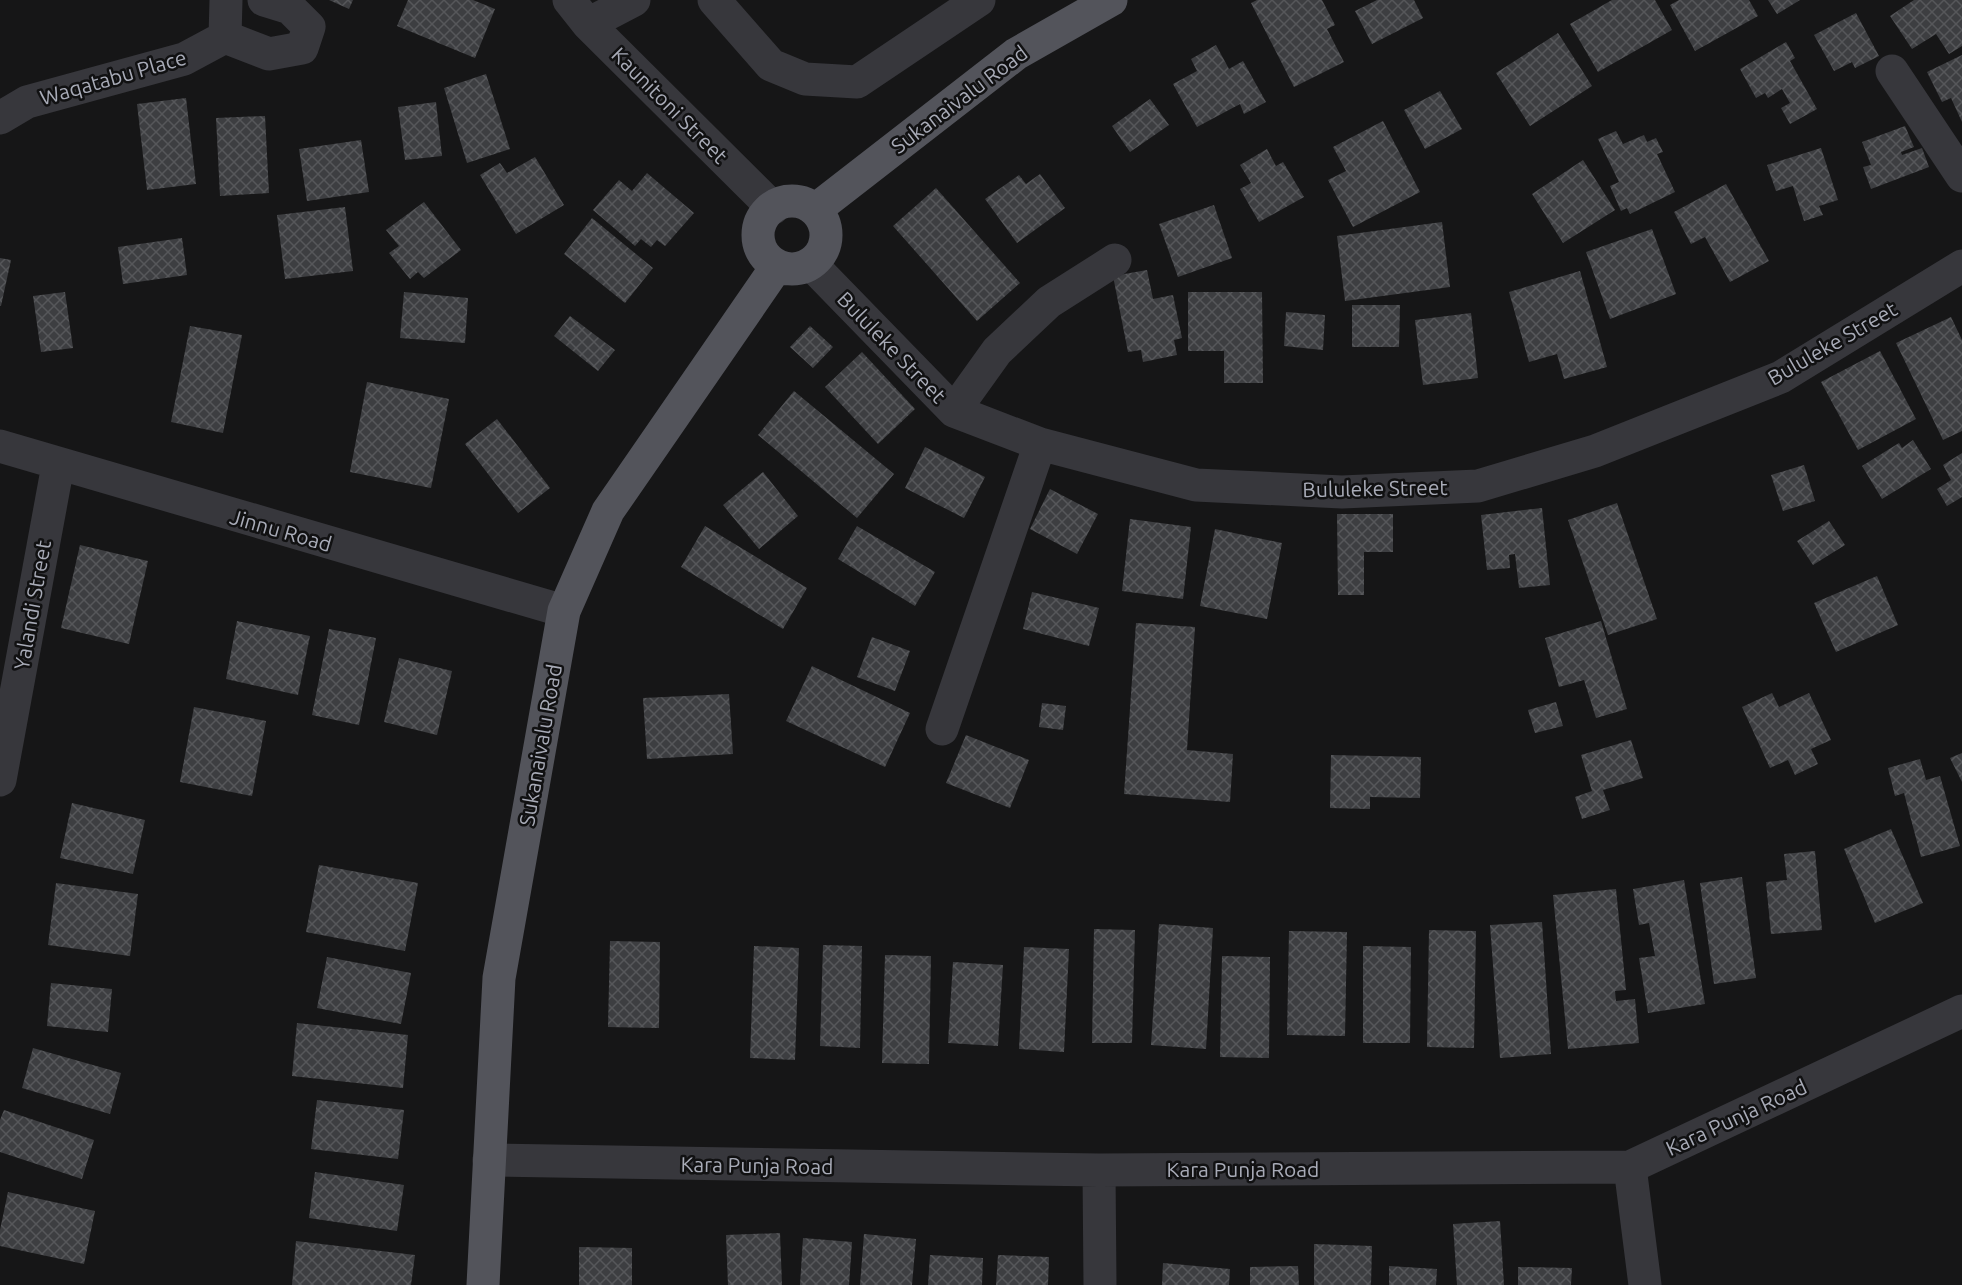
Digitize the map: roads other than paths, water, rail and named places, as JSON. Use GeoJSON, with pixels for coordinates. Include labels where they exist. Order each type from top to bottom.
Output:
{"type":"FeatureCollection","features":[{"type":"Feature","properties":{"kind":"main road","name":"Sukanaivalu Road"},"geometry":{"type":"LineString","coordinates":[[815,210],[1016,54],[1111,0]]}},
{"type":"Feature","properties":{"kind":"main road"},"geometry":{"type":"LineString","coordinates":[[797,201],[815,210],[824,226],[825,244],[820,256],[811,264],[788,269],[777,266],[767,259],[759,237],[759,226],[773,208],[783,203],[797,201]]}},
{"type":"Feature","properties":{"kind":"main road","name":"Sukanaivalu Road"},"geometry":{"type":"LineString","coordinates":[[483,1285],[499,978],[564,611],[608,511],[777,266]]}},
{"type":"Feature","properties":{"kind":"street"},"geometry":{"type":"LineString","coordinates":[[226,0],[225,37],[269,54],[302,48],[309,27],[290,8],[264,0]]}},
{"type":"Feature","properties":{"kind":"street"},"geometry":{"type":"LineString","coordinates":[[579,12],[634,0]]}},
{"type":"Feature","properties":{"kind":"street"},"geometry":{"type":"LineString","coordinates":[[714,0],[771,65],[805,80],[857,82],[979,0]]}},
{"type":"Feature","properties":{"kind":"street","name":"Kaunitoni Street"},"geometry":{"type":"LineString","coordinates":[[579,12],[773,208]]}},
{"type":"Feature","properties":{"kind":"street","name":"Waqatabu Place"},"geometry":{"type":"LineString","coordinates":[[0,118],[27,102],[184,59],[225,37]]}},
{"type":"Feature","properties":{"kind":"street"},"geometry":{"type":"LineString","coordinates":[[1892,71],[1962,176]]}},
{"type":"Feature","properties":{"kind":"street"},"geometry":{"type":"LineString","coordinates":[[954,411],[997,351],[1040,310],[1115,260]]}},
{"type":"Feature","properties":{"kind":"street","name":"Bululeke Street"},"geometry":{"type":"LineString","coordinates":[[811,264],[954,411],[1040,444],[1196,485],[1342,492],[1478,486],[1595,451],[1781,376],[1962,266]]}},
{"type":"Feature","properties":{"kind":"street"},"geometry":{"type":"LineString","coordinates":[[942,729],[1040,444]]}},
{"type":"Feature","properties":{"kind":"street","name":"Jinnu Road"},"geometry":{"type":"LineString","coordinates":[[0,446],[58,465],[564,611]]}},
{"type":"Feature","properties":{"kind":"street","name":"Yalandi Street"},"geometry":{"type":"LineString","coordinates":[[0,780],[58,465]]}},
{"type":"Feature","properties":{"kind":"street","name":"Kara Punja Road"},"geometry":{"type":"LineString","coordinates":[[489,1160],[1099,1170],[1630,1167],[1962,1011]]}},
{"type":"Feature","properties":{"kind":"street"},"geometry":{"type":"LineString","coordinates":[[1630,1167],[1645,1285]]}},
{"type":"Feature","properties":{"kind":"street"},"geometry":{"type":"LineString","coordinates":[[1099,1170],[1100,1285]]}}]}
